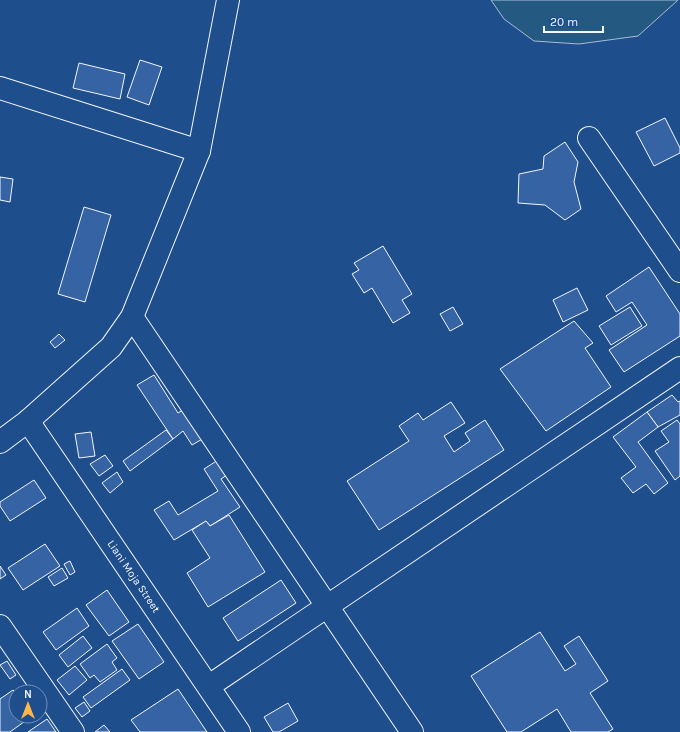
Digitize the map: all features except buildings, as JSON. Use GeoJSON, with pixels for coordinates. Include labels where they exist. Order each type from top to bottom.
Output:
{"type":"FeatureCollection","features":[{"type":"Feature","properties":{"kind":"street"},"geometry":{"type":"LineString","coordinates":[[0,442],[28,421],[111,347],[132,317],[199,151],[228,0]]}},
{"type":"Feature","properties":{"kind":"street"},"geometry":{"type":"LineString","coordinates":[[0,88],[199,151]]}},
{"type":"Feature","properties":{"kind":"street"},"geometry":{"type":"LineString","coordinates":[[589,138],[680,271]]}},
{"type":"Feature","properties":{"kind":"street"},"geometry":{"type":"LineString","coordinates":[[132,317],[412,732]]}},
{"type":"Feature","properties":{"kind":"street"},"geometry":{"type":"LineString","coordinates":[[209,686],[680,368]]}},
{"type":"Feature","properties":{"kind":"street","name":"Liani Moja Street"},"geometry":{"type":"LineString","coordinates":[[28,421],[239,732]]}},
{"type":"Feature","properties":{"kind":"street"},"geometry":{"type":"LineString","coordinates":[[0,626],[72,732]]}},
{"type":"Feature","properties":{"kind":"shaded area"},"geometry":{"type":"Polygon","coordinates":[[[491,0],[678,0],[638,36],[579,44],[534,41],[504,19],[491,0]]]}}]}
